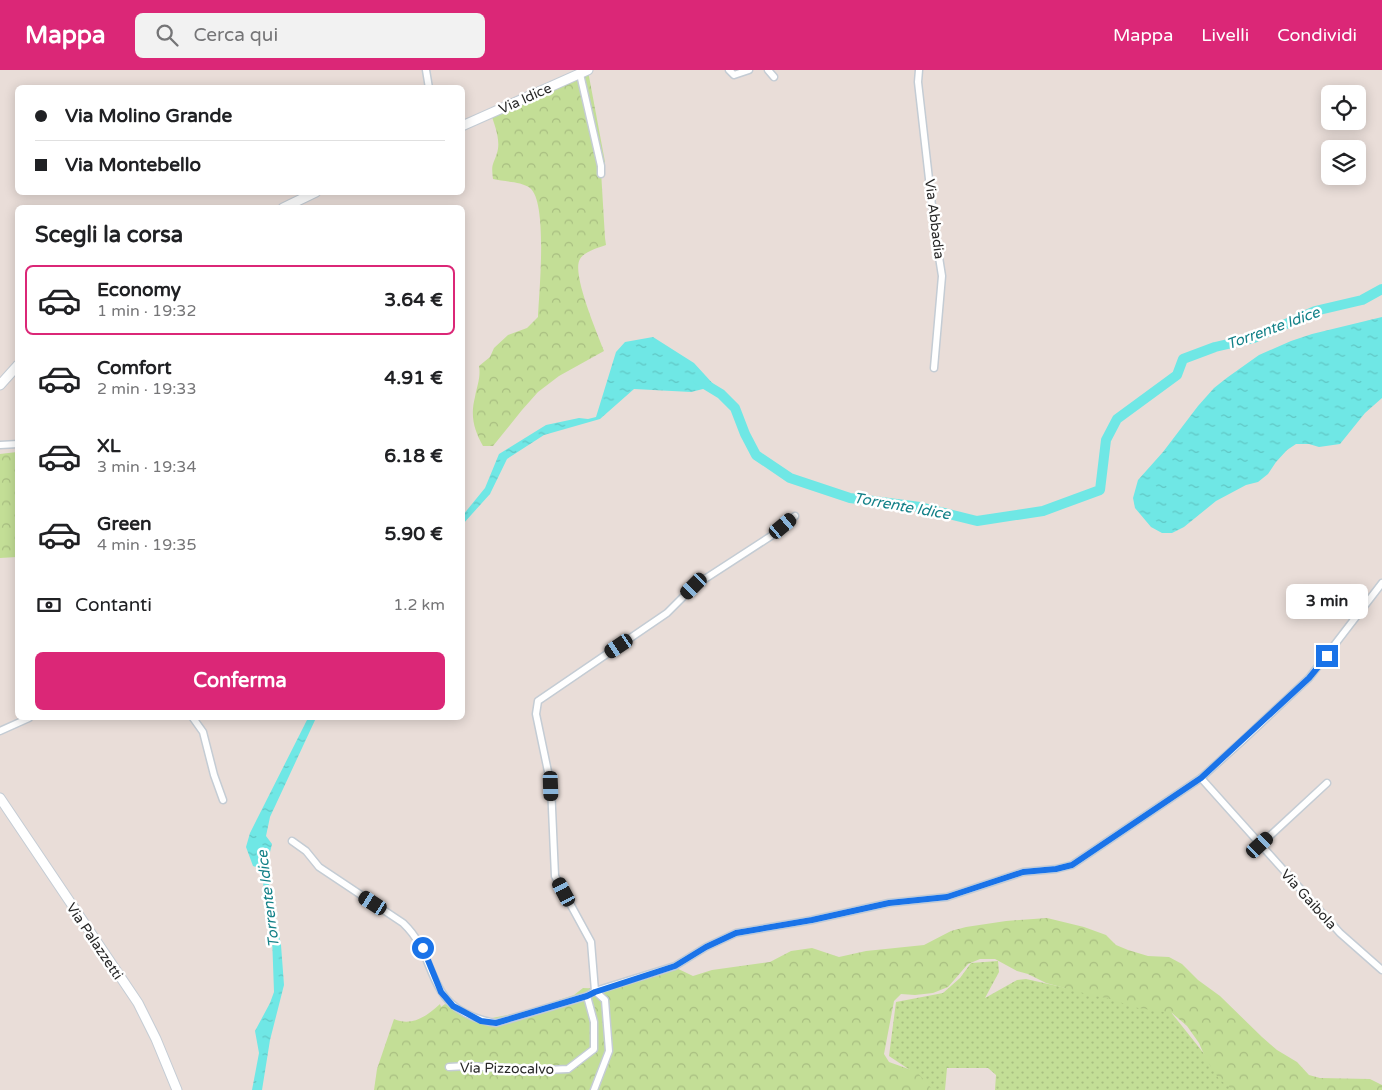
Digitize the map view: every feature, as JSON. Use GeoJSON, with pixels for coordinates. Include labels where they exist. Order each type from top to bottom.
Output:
{"type":"FeatureCollection","features":[{"type":"Feature","properties":{"kind":"main road","name":"Via Idice"},"geometry":{"type":"LineString","coordinates":[[465,125],[584,72]]}},
{"type":"Feature","properties":{"kind":"main road"},"geometry":{"type":"LineString","coordinates":[[289,205],[310,195]]}},
{"type":"Feature","properties":{"kind":"main road"},"geometry":{"type":"LineString","coordinates":[[0,385],[15,368]]}},
{"type":"Feature","properties":{"kind":"main road","name":"Via Palazzetti"},"geometry":{"type":"LineString","coordinates":[[0,798],[138,1003],[156,1039],[177,1090]]}},
{"type":"Feature","properties":{"kind":"street"},"geometry":{"type":"LineString","coordinates":[[426,70],[428,85]]}},
{"type":"Feature","properties":{"kind":"street"},"geometry":{"type":"LineString","coordinates":[[729,70],[734,74],[749,70]]}},
{"type":"Feature","properties":{"kind":"street"},"geometry":{"type":"LineString","coordinates":[[768,70],[774,77]]}},
{"type":"Feature","properties":{"kind":"street","name":"Via Abbadia"},"geometry":{"type":"LineString","coordinates":[[919,70],[918,82],[935,232],[942,276],[934,368]]}},
{"type":"Feature","properties":{"kind":"street"},"geometry":{"type":"LineString","coordinates":[[584,72],[601,174]]}},
{"type":"Feature","properties":{"kind":"street"},"geometry":{"type":"LineString","coordinates":[[0,445],[15,444]]}},
{"type":"Feature","properties":{"kind":"street"},"geometry":{"type":"LineString","coordinates":[[594,1090],[609,1051],[606,1000],[595,992],[591,942],[555,876],[551,786],[536,714],[538,701],[667,614],[694,586],[771,536],[795,516]]}},
{"type":"Feature","properties":{"kind":"street"},"geometry":{"type":"LineString","coordinates":[[292,841],[306,851],[319,867],[408,928],[423,948],[441,992],[453,1006],[481,1021],[496,1023],[587,996],[675,966],[706,947],[736,933],[812,920],[889,903],[947,897],[1023,872],[1056,869],[1072,865],[1201,778],[1309,678],[1382,583]]}},
{"type":"Feature","properties":{"kind":"street"},"geometry":{"type":"LineString","coordinates":[[0,731],[25,720]]}},
{"type":"Feature","properties":{"kind":"street"},"geometry":{"type":"LineString","coordinates":[[194,720],[203,732],[214,775],[223,800]]}},
{"type":"Feature","properties":{"kind":"street","name":"Via Gaibola"},"geometry":{"type":"LineString","coordinates":[[1201,778],[1340,932],[1382,970]]}},
{"type":"Feature","properties":{"kind":"street"},"geometry":{"type":"LineString","coordinates":[[1260,845],[1327,783]]}},
{"type":"Feature","properties":{"kind":"street","name":"Via Pizzocalvo"},"geometry":{"type":"LineString","coordinates":[[449,1067],[568,1069],[594,1048],[594,1022],[587,996]]}},
{"type":"Feature","properties":{"kind":"green space"},"geometry":{"type":"Polygon","coordinates":[[[588,71],[605,162],[601,171],[606,245],[585,254],[580,259],[578,266],[586,304],[604,351],[559,376],[538,392],[493,446],[483,446],[477,434],[473,417],[479,366],[490,357],[494,348],[508,335],[527,328],[538,317],[541,269],[541,229],[536,197],[530,188],[526,186],[493,179],[492,167],[498,144],[497,133],[491,114],[588,71]]]}},
{"type":"Feature","properties":{"kind":"green space"},"geometry":{"type":"Polygon","coordinates":[[[15,452],[15,557],[0,558],[0,454],[15,452]]]}},
{"type":"Feature","properties":{"kind":"green space"},"geometry":{"type":"Polygon","coordinates":[[[1047,918],[1084,927],[1106,935],[1116,945],[1128,950],[1148,956],[1169,957],[1182,964],[1198,980],[1220,996],[1262,1037],[1277,1050],[1297,1062],[1309,1075],[1320,1078],[1370,1079],[1382,1085],[1382,1090],[1233,1090],[1219,1079],[1187,1026],[1172,1013],[1132,1007],[1115,1000],[1046,983],[995,959],[980,959],[968,964],[948,987],[933,993],[901,994],[894,1001],[884,1054],[889,1062],[917,1072],[933,1090],[374,1090],[377,1069],[394,1019],[407,1022],[413,1021],[430,1013],[440,1004],[441,1007],[445,1004],[487,1019],[522,1012],[574,995],[583,988],[605,989],[670,965],[693,976],[712,970],[770,962],[791,951],[812,948],[839,957],[866,951],[924,945],[951,931],[966,927],[1006,921],[1047,918]]]}},
{"type":"Feature","properties":{"kind":"green space"},"geometry":{"type":"Polygon","coordinates":[[[998,961],[999,972],[985,998],[1017,980],[1026,979],[1170,1011],[1233,1090],[995,1090],[996,1075],[988,1068],[947,1068],[945,1090],[927,1090],[919,1076],[889,1056],[896,1002],[943,993],[960,978],[971,963],[998,961]]]}},
{"type":"Feature","properties":{"kind":"water"},"geometry":{"type":"Polygon","coordinates":[[[1382,317],[1382,398],[1365,413],[1340,444],[1319,447],[1309,444],[1296,444],[1287,450],[1268,474],[1258,482],[1246,485],[1216,501],[1184,527],[1172,533],[1162,533],[1151,527],[1135,508],[1133,498],[1138,480],[1163,452],[1198,406],[1214,388],[1228,377],[1259,355],[1291,341],[1382,317]]]}},
{"type":"Feature","properties":{"kind":"water"},"geometry":{"type":"Polygon","coordinates":[[[653,337],[694,363],[715,386],[691,392],[634,389],[600,419],[544,435],[507,459],[490,494],[465,522],[465,513],[485,488],[499,454],[546,425],[579,418],[588,419],[596,417],[616,352],[625,342],[653,337]]]}},
{"type":"Feature","properties":{"kind":"water"},"geometry":{"type":"Polygon","coordinates":[[[307,720],[315,720],[270,817],[266,836],[272,844],[266,868],[281,945],[284,985],[270,1040],[262,1090],[252,1090],[259,1053],[255,1031],[274,992],[272,936],[262,877],[259,868],[253,866],[246,847],[250,833],[307,720]]]}},
{"type":"Feature","properties":{"kind":"waterway","name":"Torrente Idice"},"geometry":{"type":"LineString","coordinates":[[698,380],[721,394],[735,408],[756,455],[790,478],[850,498],[920,507],[977,521],[1043,511],[1100,490],[1106,440],[1117,419],[1177,375],[1183,359],[1215,347],[1254,338],[1315,311],[1362,300],[1382,289]]}},
{"type":"Feature","properties":{"kind":"route"},"geometry":{"type":"LineString","coordinates":[[423,948],[441,992],[453,1006],[481,1021],[496,1023],[587,996],[675,966],[706,947],[736,933],[812,920],[889,903],[947,897],[1023,872],[1056,869],[1072,865],[1094,852],[1201,778],[1309,678],[1327,656]]}}]}
